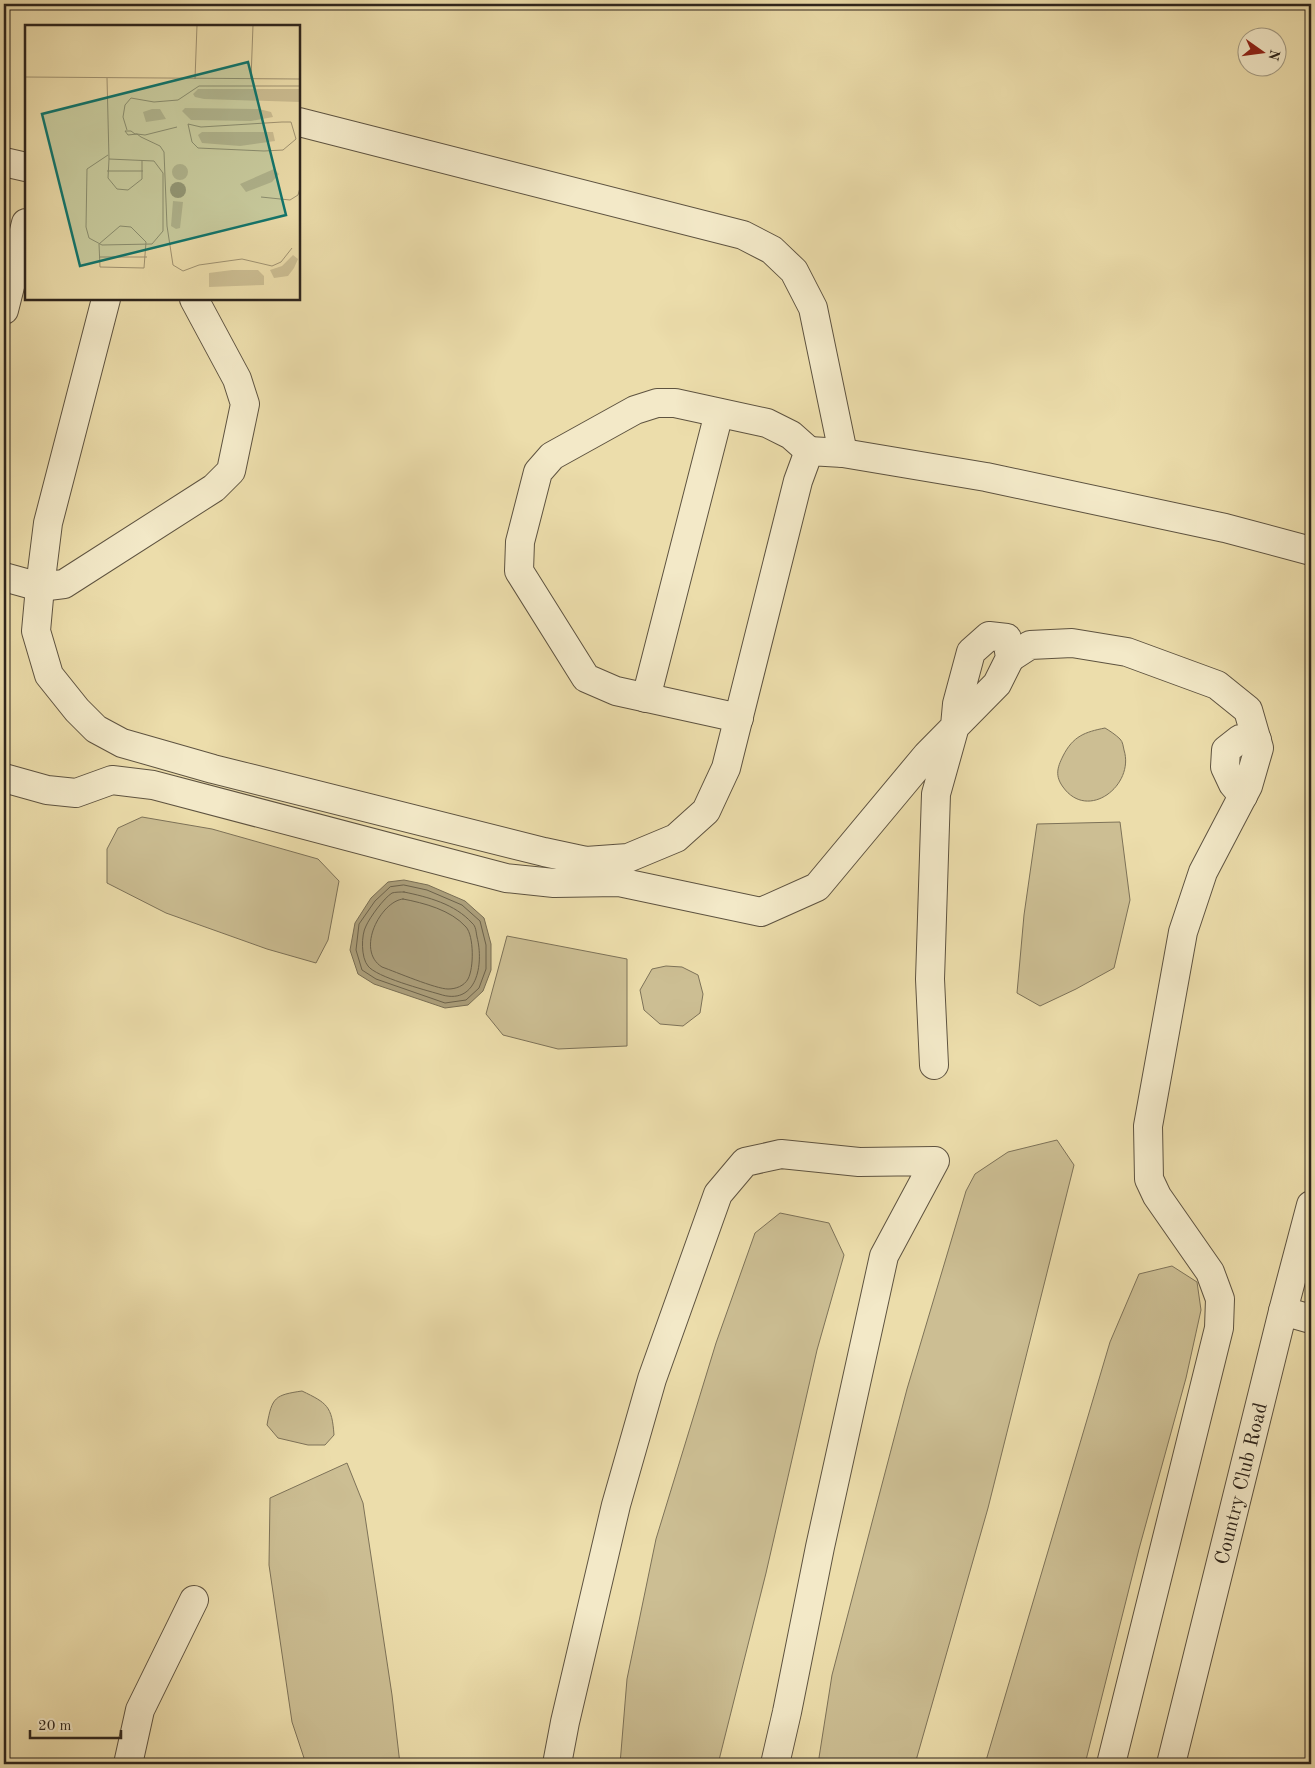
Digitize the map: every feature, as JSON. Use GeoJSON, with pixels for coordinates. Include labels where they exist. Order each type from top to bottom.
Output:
{"type":"FeatureCollection","features":[{"type":"Feature","properties":{"kind":"street"},"geometry":{"type":"LineString","coordinates":[[300,122],[743,235],[772,250],[794,270],[813,308],[843,453]]}},
{"type":"Feature","properties":{"kind":"street"},"geometry":{"type":"LineString","coordinates":[[4,162],[25,167]]}},
{"type":"Feature","properties":{"kind":"street"},"geometry":{"type":"LineString","coordinates":[[4,310],[25,227]]}},
{"type":"Feature","properties":{"kind":"street"},"geometry":{"type":"LineString","coordinates":[[106,300],[48,523],[36,631],[49,674],[77,710],[96,729],[122,743],[213,769],[544,852],[586,860],[628,858],[676,838],[706,811],[726,768],[798,481],[809,451]]}},
{"type":"Feature","properties":{"kind":"street"},"geometry":{"type":"LineString","coordinates":[[4,577],[40,587],[64,584],[214,488],[231,471],[246,404],[237,379],[195,300]]}},
{"type":"Feature","properties":{"kind":"street"},"geometry":{"type":"LineString","coordinates":[[739,718],[616,691],[586,678],[520,571],[520,542],[538,472],[552,456],[635,410],[657,403],[675,403],[767,423],[791,435],[809,451],[843,453],[986,477],[1225,528],[1311,551]]}},
{"type":"Feature","properties":{"kind":"street"},"geometry":{"type":"LineString","coordinates":[[646,698],[719,413]]}},
{"type":"Feature","properties":{"kind":"street"},"geometry":{"type":"LineString","coordinates":[[934,1065],[930,979],[936,794],[955,726],[957,704],[971,652],[989,636],[1008,638],[1010,658]]}},
{"type":"Feature","properties":{"kind":"street"},"geometry":{"type":"LineString","coordinates":[[4,778],[47,790],[76,793],[112,780],[153,785],[506,878],[554,883],[619,882],[761,912],[817,887],[927,755],[997,684],[1010,658],[1030,645],[1072,643],[1127,652],[1217,685],[1248,710],[1259,748],[1248,786],[1203,872],[1183,932],[1148,1126],[1150,1179],[1157,1196],[1210,1272],[1220,1299],[1218,1328],[1111,1764]]}},
{"type":"Feature","properties":{"kind":"street"},"geometry":{"type":"LineString","coordinates":[[558,1764],[618,1496],[652,1379],[718,1194],[745,1162],[781,1154],[859,1162],[935,1161],[884,1256],[820,1547],[776,1764]]}},
{"type":"Feature","properties":{"kind":"street","name":"Country Club Road"},"geometry":{"type":"LineString","coordinates":[[1171,1764],[1311,1205]]}},
{"type":"Feature","properties":{"kind":"street"},"geometry":{"type":"LineString","coordinates":[[1283,1311],[1311,1319]]}},
{"type":"Feature","properties":{"kind":"street"},"geometry":{"type":"LineString","coordinates":[[128,1764],[140,1710],[194,1600]]}},
{"type":"Feature","properties":{"kind":"shaded area"},"geometry":{"type":"Polygon","coordinates":[[[1105,728],[1121,740],[1126,763],[1123,775],[1107,795],[1096,800],[1085,801],[1073,797],[1063,787],[1059,779],[1058,768],[1061,760],[1075,739],[1091,731],[1105,728]]]}},
{"type":"Feature","properties":{"kind":"shaded area"},"geometry":{"type":"Polygon","coordinates":[[[142,817],[212,829],[318,859],[339,881],[328,940],[316,963],[267,949],[166,913],[107,883],[107,849],[118,828],[142,817]]]}},
{"type":"Feature","properties":{"kind":"shaded area"},"geometry":{"type":"Polygon","coordinates":[[[1120,822],[1130,900],[1114,968],[1040,1006],[1017,993],[1024,915],[1037,824],[1120,822]]]}},
{"type":"Feature","properties":{"kind":"shaded area"},"geometry":{"type":"Polygon","coordinates":[[[507,936],[627,959],[627,1046],[558,1049],[503,1035],[486,1014],[507,936]]]}},
{"type":"Feature","properties":{"kind":"shaded area"},"geometry":{"type":"Polygon","coordinates":[[[666,966],[682,967],[698,975],[703,994],[700,1013],[683,1026],[660,1024],[644,1010],[640,990],[652,969],[666,966]]]}},
{"type":"Feature","properties":{"kind":"shaded area"},"geometry":{"type":"Polygon","coordinates":[[[1057,1140],[1074,1165],[988,1508],[915,1764],[818,1764],[832,1675],[907,1389],[966,1191],[975,1174],[1008,1152],[1057,1140]]]}},
{"type":"Feature","properties":{"kind":"shaded area"},"geometry":{"type":"Polygon","coordinates":[[[780,1213],[829,1223],[844,1255],[817,1350],[766,1573],[718,1764],[620,1764],[627,1679],[656,1539],[716,1343],[755,1233],[780,1213]]]}},
{"type":"Feature","properties":{"kind":"shaded area"},"geometry":{"type":"Polygon","coordinates":[[[1172,1266],[1197,1282],[1201,1310],[1186,1378],[1139,1549],[1085,1764],[985,1764],[1110,1342],[1139,1274],[1172,1266]]]}},
{"type":"Feature","properties":{"kind":"shaded area"},"geometry":{"type":"Polygon","coordinates":[[[302,1391],[323,1403],[330,1411],[334,1435],[325,1445],[308,1445],[278,1438],[267,1425],[271,1408],[276,1399],[286,1394],[302,1391]]]}},
{"type":"Feature","properties":{"kind":"shaded area"},"geometry":{"type":"Polygon","coordinates":[[[347,1463],[363,1503],[392,1695],[400,1764],[306,1764],[292,1722],[269,1565],[270,1498],[347,1463]]]}},
{"type":"Feature","properties":{"kind":"water"},"geometry":{"type":"Polygon","coordinates":[[[404,880],[428,885],[465,901],[484,918],[491,944],[491,970],[483,991],[468,1005],[445,1008],[374,984],[358,974],[350,950],[355,923],[371,898],[388,882],[404,880]]]}}]}
